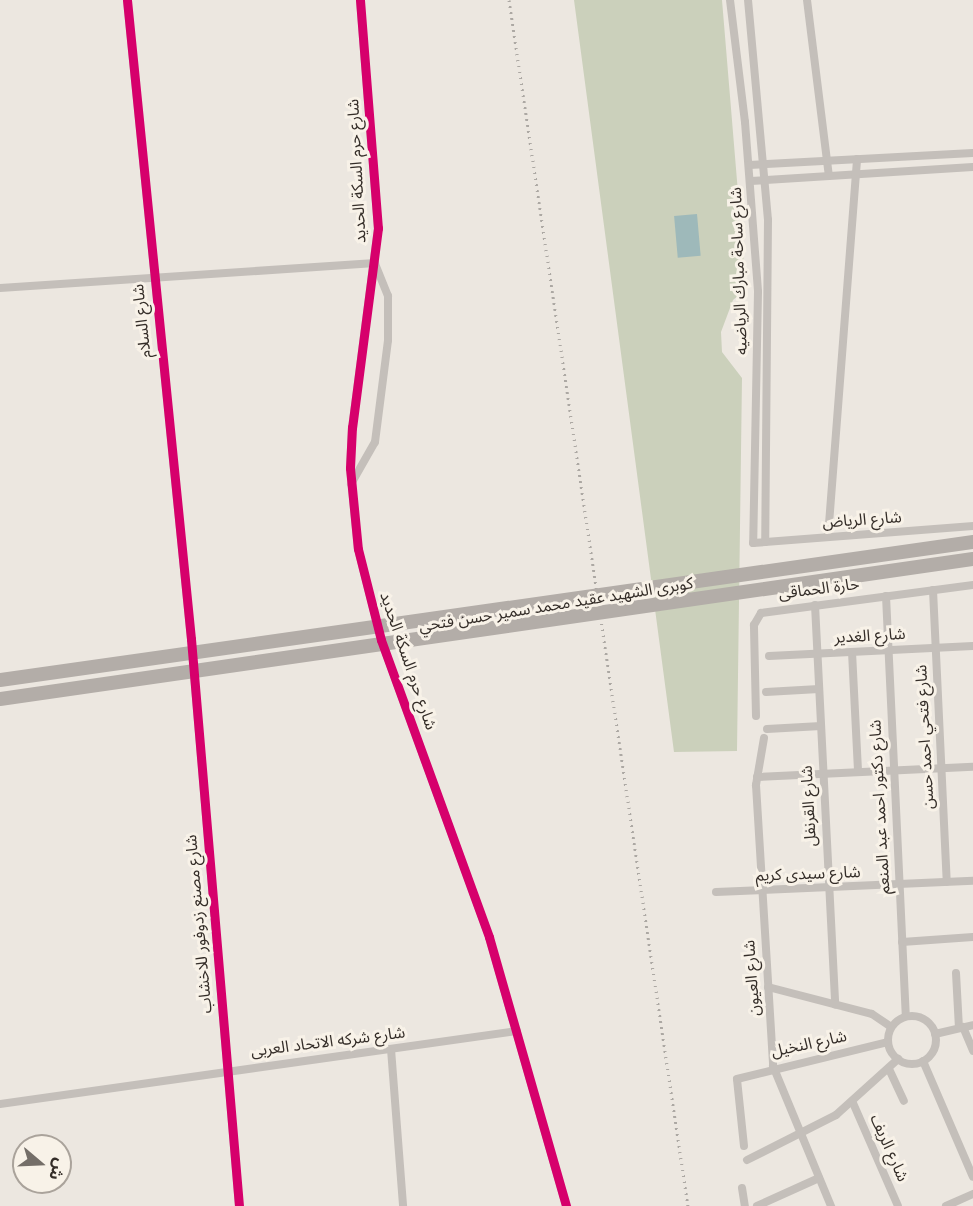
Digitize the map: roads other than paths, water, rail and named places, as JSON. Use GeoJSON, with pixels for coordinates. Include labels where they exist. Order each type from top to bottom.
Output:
{"type":"FeatureCollection","features":[{"type":"Feature","properties":{"kind":"main road","name":"كوبرى الشهيد عقيد محمد سمير حسن فتحي"},"geometry":{"type":"LineString","coordinates":[[0,680],[973,542]]}},
{"type":"Feature","properties":{"kind":"main road","name":"كوبرى الشهيد عقيد محمد سمير حسن فتحي"},"geometry":{"type":"LineString","coordinates":[[0,699],[973,559]]}},
{"type":"Feature","properties":{"kind":"street","name":"شارع السلام"},"geometry":{"type":"LineString","coordinates":[[128,0],[153,277],[191,639]]}},
{"type":"Feature","properties":{"kind":"street","name":"شارع حرم السكة الحديد"},"geometry":{"type":"LineString","coordinates":[[360,0],[378,228],[375,263],[357,376],[351,484],[373,613],[455,832],[517,1031],[566,1206]]}},
{"type":"Feature","properties":{"kind":"street","name":"شارع ساحة مبارك الرياضيه"},"geometry":{"type":"LineString","coordinates":[[729,0],[750,165],[758,292],[753,543]]}},
{"type":"Feature","properties":{"kind":"street","name":"شارع ساحة مبارك الرياضيه"},"geometry":{"type":"LineString","coordinates":[[748,0],[766,180],[765,542]]}},
{"type":"Feature","properties":{"kind":"street"},"geometry":{"type":"LineString","coordinates":[[807,0],[829,176]]}},
{"type":"Feature","properties":{"kind":"street"},"geometry":{"type":"LineString","coordinates":[[750,165],[973,153]]}},
{"type":"Feature","properties":{"kind":"street"},"geometry":{"type":"LineString","coordinates":[[828,537],[857,159]]}},
{"type":"Feature","properties":{"kind":"street"},"geometry":{"type":"LineString","coordinates":[[751,181],[973,167]]}},
{"type":"Feature","properties":{"kind":"street"},"geometry":{"type":"LineString","coordinates":[[0,288],[375,263]]}},
{"type":"Feature","properties":{"kind":"street","name":"شارع حرم السكة الحديد"},"geometry":{"type":"LineString","coordinates":[[351,484],[375,442],[388,340],[388,296],[375,263]]}},
{"type":"Feature","properties":{"kind":"street","name":"شارع الرياض"},"geometry":{"type":"LineString","coordinates":[[753,543],[973,526]]}},
{"type":"Feature","properties":{"kind":"street","name":"حارة الحماقى"},"geometry":{"type":"LineString","coordinates":[[756,716],[757,616],[815,605],[973,585]]}},
{"type":"Feature","properties":{"kind":"street","name":"شارع فتحي احمد حسن"},"geometry":{"type":"LineString","coordinates":[[933,590],[947,882]]}},
{"type":"Feature","properties":{"kind":"street","name":"شارع دكتور احمد عبد المنعم"},"geometry":{"type":"LineString","coordinates":[[886,596],[906,1016]]}},
{"type":"Feature","properties":{"kind":"street","name":"شارع القرنفل"},"geometry":{"type":"LineString","coordinates":[[815,605],[828,888],[836,1005]]}},
{"type":"Feature","properties":{"kind":"street","name":"شارع مصنع زدوفور للاخشاب"},"geometry":{"type":"LineString","coordinates":[[191,639],[239,1206]]}},
{"type":"Feature","properties":{"kind":"street","name":"شارع الغدير"},"geometry":{"type":"LineString","coordinates":[[768,656],[973,646]]}},
{"type":"Feature","properties":{"kind":"street"},"geometry":{"type":"LineString","coordinates":[[852,652],[858,772]]}},
{"type":"Feature","properties":{"kind":"street"},"geometry":{"type":"LineString","coordinates":[[766,692],[819,689]]}},
{"type":"Feature","properties":{"kind":"street","name":"شارع العيون"},"geometry":{"type":"LineString","coordinates":[[820,726],[765,733],[757,777],[761,890],[772,1066],[831,1206]]}},
{"type":"Feature","properties":{"kind":"street"},"geometry":{"type":"LineString","coordinates":[[757,777],[973,767]]}},
{"type":"Feature","properties":{"kind":"street","name":"شارع سيدى كريم"},"geometry":{"type":"LineString","coordinates":[[716,892],[973,881]]}},
{"type":"Feature","properties":{"kind":"street"},"geometry":{"type":"LineString","coordinates":[[902,942],[973,937]]}},
{"type":"Feature","properties":{"kind":"street"},"geometry":{"type":"LineString","coordinates":[[956,973],[961,1027],[973,1051]]}},
{"type":"Feature","properties":{"kind":"street"},"geometry":{"type":"LineString","coordinates":[[768,987],[872,1014],[891,1027]]}},
{"type":"Feature","properties":{"kind":"street"},"geometry":{"type":"LineString","coordinates":[[898,1059],[888,1042],[891,1027],[906,1016],[924,1019],[935,1034],[934,1046],[923,1061]]}},
{"type":"Feature","properties":{"kind":"street"},"geometry":{"type":"LineString","coordinates":[[935,1034],[973,1025]]}},
{"type":"Feature","properties":{"kind":"street","name":"شارع شركه الاتحاد العربى"},"geometry":{"type":"LineString","coordinates":[[0,1104],[226,1070],[517,1031]]}},
{"type":"Feature","properties":{"kind":"street","name":"شارع النخيل"},"geometry":{"type":"LineString","coordinates":[[744,1146],[737,1079],[772,1066],[888,1042]]}},
{"type":"Feature","properties":{"kind":"street"},"geometry":{"type":"LineString","coordinates":[[391,1049],[403,1206]]}},
{"type":"Feature","properties":{"kind":"street"},"geometry":{"type":"LineString","coordinates":[[898,1059],[923,1061]]}},
{"type":"Feature","properties":{"kind":"street"},"geometry":{"type":"LineString","coordinates":[[747,1160],[801,1136],[853,1102],[898,1059]]}},
{"type":"Feature","properties":{"kind":"street"},"geometry":{"type":"LineString","coordinates":[[923,1061],[973,1177]]}},
{"type":"Feature","properties":{"kind":"street"},"geometry":{"type":"LineString","coordinates":[[889,1069],[904,1101]]}},
{"type":"Feature","properties":{"kind":"street","name":"شارع الريف"},"geometry":{"type":"LineString","coordinates":[[853,1102],[898,1206]]}},
{"type":"Feature","properties":{"kind":"street"},"geometry":{"type":"LineString","coordinates":[[757,1206],[819,1178]]}},
{"type":"Feature","properties":{"kind":"street"},"geometry":{"type":"LineString","coordinates":[[742,1188],[746,1206]]}},
{"type":"Feature","properties":{"kind":"street"},"geometry":{"type":"LineString","coordinates":[[946,1206],[973,1194]]}},
{"type":"Feature","properties":{"kind":"water"},"geometry":{"type":"Polygon","coordinates":[[[697,214],[701,256],[678,258],[674,216],[697,214]]]}},
{"type":"Feature","properties":{"kind":"railway"},"geometry":{"type":"LineString","coordinates":[[509,0],[688,1206]]}}]}
